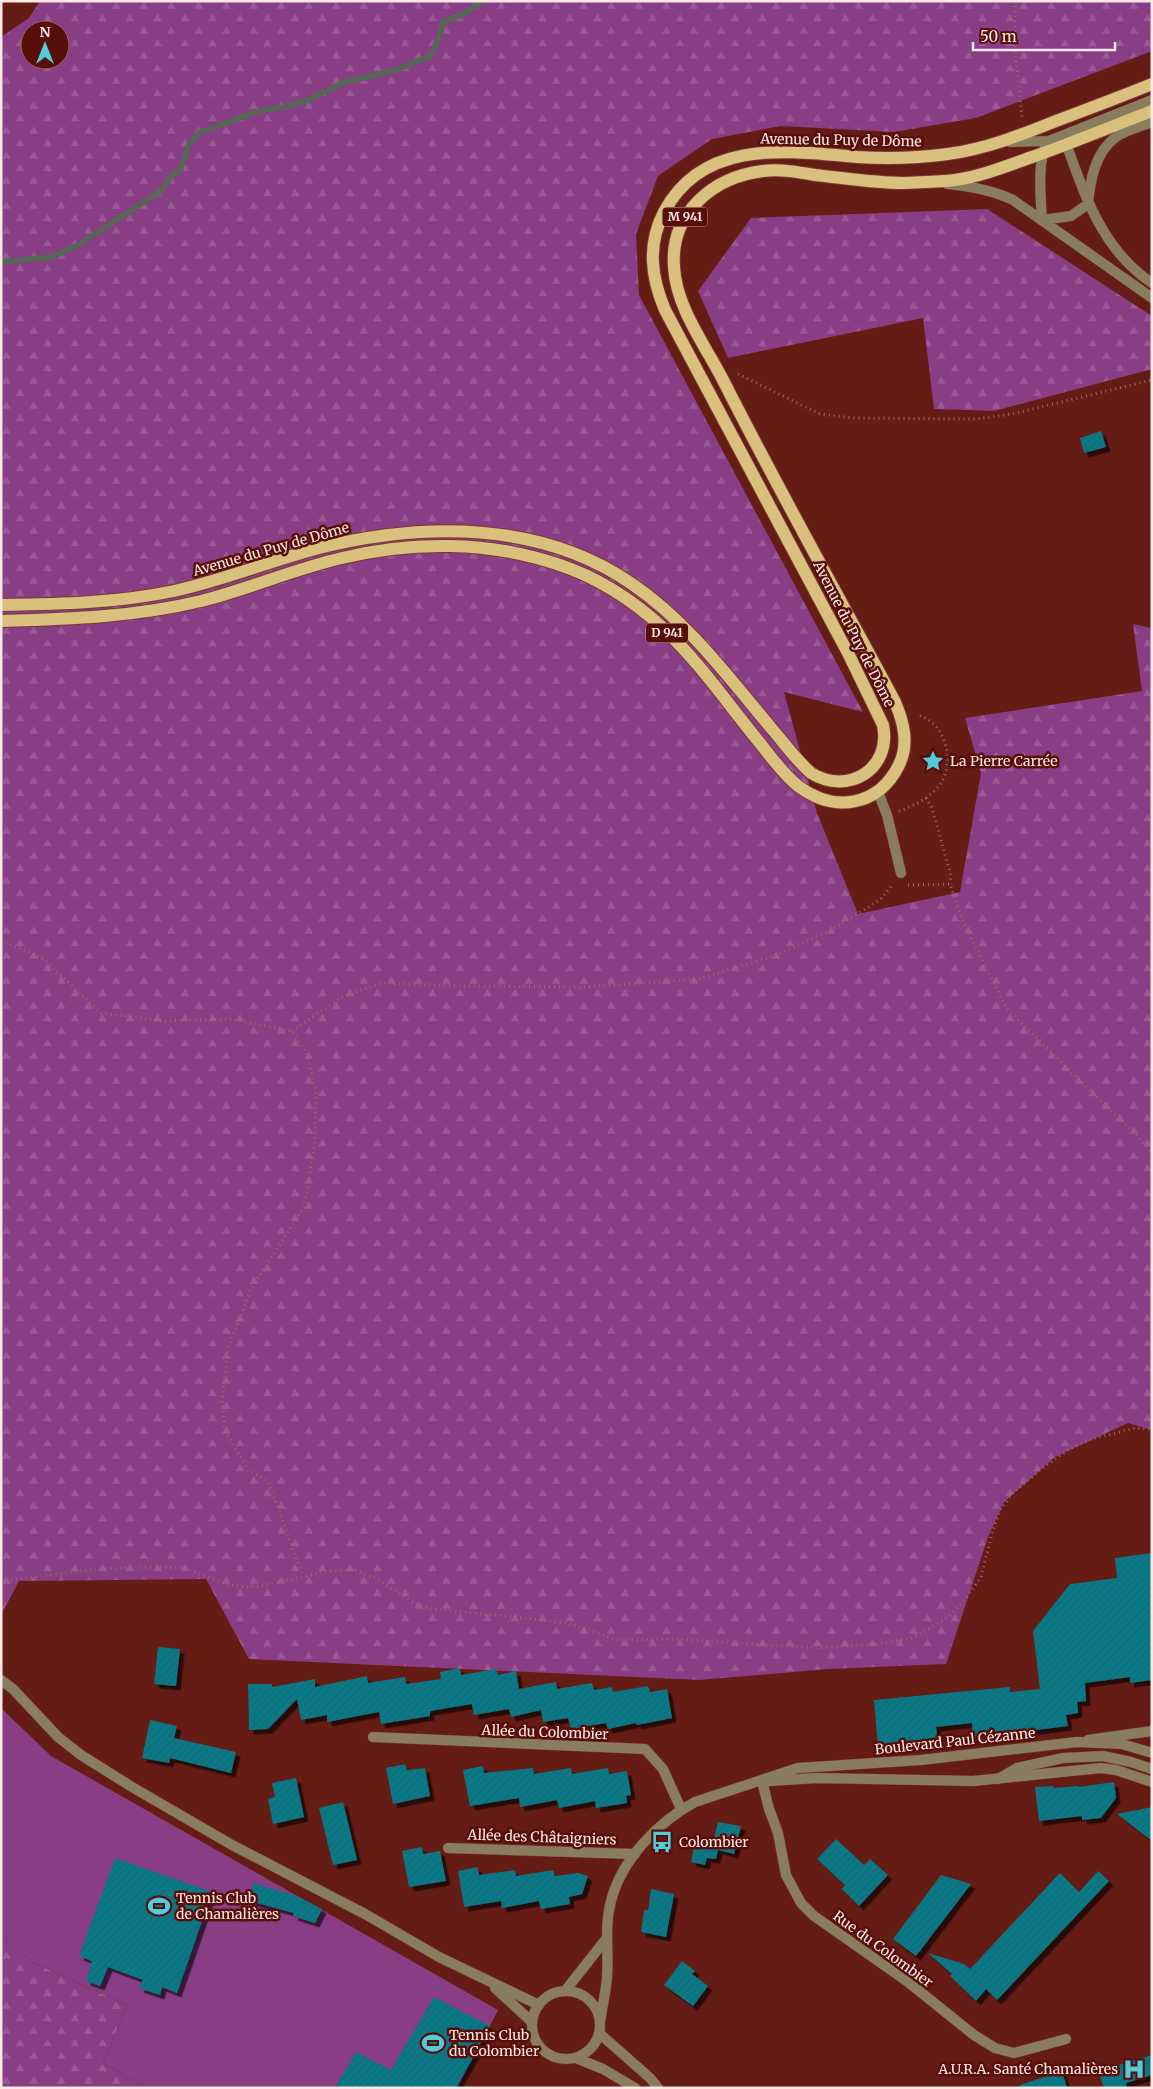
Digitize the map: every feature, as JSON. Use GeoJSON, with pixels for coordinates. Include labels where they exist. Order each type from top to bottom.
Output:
{"type":"FeatureCollection","features":[{"type":"Feature","properties":{"kind":"main road","name":"Avenue du Puy de Dôme"},"geometry":{"type":"LineString","coordinates":[[1,605],[67,604],[139,598],[199,586],[316,549],[385,535],[464,531],[521,538],[564,549],[600,564],[632,584],[661,606],[693,636],[811,773],[826,780],[838,782],[852,780],[868,771],[878,760],[884,743],[884,730],[880,717],[665,310],[655,283],[652,255],[655,233],[668,204],[678,192],[694,177],[717,163],[728,159],[753,154],[796,152],[859,157],[908,158],[950,154],[996,143],[1026,133],[1152,84]]}},
{"type":"Feature","properties":{"kind":"main road","name":"M 941"},"geometry":{"type":"LineString","coordinates":[[717,369],[682,301],[674,267],[674,249],[678,228],[685,216],[698,201],[713,189],[730,180],[764,171],[790,171],[848,179],[900,183],[956,180],[1065,148],[1152,111]]}},
{"type":"Feature","properties":{"kind":"main road","name":"Avenue du Puy de Dôme"},"geometry":{"type":"LineString","coordinates":[[1,621],[120,616],[161,610],[203,601],[343,558],[391,549],[419,546],[473,547],[522,554],[558,564],[592,578],[644,612],[682,648],[787,777],[804,790],[821,799],[838,802],[854,801],[878,792],[890,779],[902,757],[905,738],[900,714],[717,369]]}},
{"type":"Feature","properties":{"kind":"main road"},"geometry":{"type":"LineString","coordinates":[[868,771],[878,792]]}},
{"type":"Feature","properties":{"kind":"street"},"geometry":{"type":"LineString","coordinates":[[1042,220],[1040,188],[1043,153],[1049,141],[1152,100]]}},
{"type":"Feature","properties":{"kind":"street"},"geometry":{"type":"LineString","coordinates":[[1042,220],[1071,216],[1088,204],[1094,172],[1104,149],[1116,137],[1152,122]]}},
{"type":"Feature","properties":{"kind":"street"},"geometry":{"type":"LineString","coordinates":[[996,143],[1021,140],[1049,141],[1065,148],[1099,226],[1122,258],[1134,270],[1152,283]]}},
{"type":"Feature","properties":{"kind":"street"},"geometry":{"type":"LineString","coordinates":[[931,182],[982,189],[998,193],[1013,200],[1152,298]]}},
{"type":"Feature","properties":{"kind":"street"},"geometry":{"type":"LineString","coordinates":[[878,792],[887,815],[901,873]]}},
{"type":"Feature","properties":{"kind":"street"},"geometry":{"type":"LineString","coordinates":[[1,1680],[14,1689],[58,1737],[132,1788],[232,1845],[365,1914],[439,1957],[539,2005]]}},
{"type":"Feature","properties":{"kind":"street"},"geometry":{"type":"LineString","coordinates":[[1077,1742],[1152,1731]]}},
{"type":"Feature","properties":{"kind":"street","name":"Allée du Colombier"},"geometry":{"type":"LineString","coordinates":[[373,1737],[645,1750],[663,1769],[682,1809]]}},
{"type":"Feature","properties":{"kind":"street","name":"Boulevard Paul Cézanne"},"geometry":{"type":"LineString","coordinates":[[599,2027],[607,1976],[606,1939],[611,1901],[626,1866],[660,1827],[682,1809],[708,1796],[762,1781],[798,1768],[921,1760],[1093,1741],[1122,1744],[1152,1753]]}},
{"type":"Feature","properties":{"kind":"street"},"geometry":{"type":"LineString","coordinates":[[998,1780],[1017,1768],[1063,1758],[1110,1757],[1152,1769]]}},
{"type":"Feature","properties":{"kind":"street","name":"Boulevard Paul Cézanne"},"geometry":{"type":"LineString","coordinates":[[762,1781],[817,1778],[952,1782],[998,1780],[1102,1768],[1116,1770],[1152,1782]]}},
{"type":"Feature","properties":{"kind":"street","name":"Rue du Colombier"},"geometry":{"type":"LineString","coordinates":[[762,1781],[778,1833],[786,1875],[801,1903],[814,1916],[908,1982],[974,2035],[995,2048],[1014,2053],[1066,2039]]}},
{"type":"Feature","properties":{"kind":"street","name":"Allée des Châtaigniers"},"geometry":{"type":"LineString","coordinates":[[448,1848],[635,1854]]}},
{"type":"Feature","properties":{"kind":"street"},"geometry":{"type":"LineString","coordinates":[[565,1991],[606,1939]]}},
{"type":"Feature","properties":{"kind":"street"},"geometry":{"type":"LineString","coordinates":[[489,1982],[532,2022]]}},
{"type":"Feature","properties":{"kind":"street"},"geometry":{"type":"LineString","coordinates":[[576,2058],[596,2042],[599,2027],[596,2011],[588,2000],[581,1995],[565,1991],[550,1996],[539,2005],[532,2022],[533,2034],[538,2045],[549,2054],[563,2059],[576,2058],[603,2069],[636,2088]]}},
{"type":"Feature","properties":{"kind":"street"},"geometry":{"type":"LineString","coordinates":[[599,2027],[658,2088]]}},
{"type":"Feature","properties":{"kind":"path"},"geometry":{"type":"LineString","coordinates":[[1015,1],[1015,48],[1022,117],[1026,133]]}},
{"type":"Feature","properties":{"kind":"path"},"geometry":{"type":"LineString","coordinates":[[717,369],[744,376],[802,407],[820,414],[853,418],[976,419],[1012,414],[1152,380]]}},
{"type":"Feature","properties":{"kind":"path"},"geometry":{"type":"LineString","coordinates":[[887,815],[913,806],[926,798],[940,786],[947,768],[946,745],[932,722],[924,717],[900,714]]}},
{"type":"Feature","properties":{"kind":"path"},"geometry":{"type":"LineString","coordinates":[[926,798],[932,808],[951,876],[950,884],[964,922],[1007,1009],[1152,1153]]}},
{"type":"Feature","properties":{"kind":"path"},"geometry":{"type":"LineString","coordinates":[[1,940],[42,958],[100,1014],[161,1021],[228,1019],[292,1031],[342,997],[381,983],[584,987],[698,979],[774,956],[830,930],[880,900],[901,873]]}},
{"type":"Feature","properties":{"kind":"path"},"geometry":{"type":"LineString","coordinates":[[891,886],[950,884]]}},
{"type":"Feature","properties":{"kind":"path"},"geometry":{"type":"LineString","coordinates":[[292,1031],[306,1052],[316,1091],[315,1142],[304,1207],[251,1289],[228,1348],[222,1402],[225,1431],[248,1470],[268,1481],[302,1576]]}},
{"type":"Feature","properties":{"kind":"path"},"geometry":{"type":"LineString","coordinates":[[1,1581],[64,1572],[129,1567],[185,1568],[226,1584],[245,1587],[267,1585],[302,1576],[340,1570],[354,1570],[375,1578],[414,1603],[431,1609],[565,1623],[588,1628],[616,1640],[672,1639],[816,1648],[859,1646],[902,1640],[920,1634],[939,1623],[956,1609],[971,1593],[983,1570],[1000,1510],[1014,1492],[1040,1470],[1069,1449],[1092,1439],[1136,1428],[1152,1429]]}},
{"type":"Feature","properties":{"kind":"green space"},"geometry":{"type":"Polygon","coordinates":[[[40,1],[1152,1],[1152,51],[976,118],[894,132],[781,126],[712,139],[658,176],[636,234],[639,295],[863,712],[784,692],[817,813],[858,914],[960,892],[981,773],[965,718],[1142,691],[1133,624],[1152,628],[1152,1430],[1128,1423],[1055,1457],[1004,1502],[988,1537],[946,1664],[828,1669],[699,1680],[249,1659],[206,1579],[19,1581],[1,1615],[1,37],[20,24],[20,70],[70,70],[70,20],[26,20],[40,1]]]}},
{"type":"Feature","properties":{"kind":"green space"},"geometry":{"type":"Polygon","coordinates":[[[987,209],[1152,316],[1152,369],[994,411],[934,409],[923,318],[728,358],[698,291],[751,218],[987,209]]]}},
{"type":"Feature","properties":{"kind":"green space","name":"Tennis Club de Chamalières"},"geometry":{"type":"Polygon","coordinates":[[[1,1708],[51,1756],[498,2010],[458,2088],[146,2088],[103,2063],[127,2005],[32,1962],[1,1935],[1,1708]]]}},
{"type":"Feature","properties":{"kind":"green space"},"geometry":{"type":"Polygon","coordinates":[[[1,1935],[32,1962],[127,2005],[103,2063],[146,2088],[1,2088],[1,1935]]]}},
{"type":"Feature","properties":{"kind":"building"},"geometry":{"type":"Polygon","coordinates":[[[1101,431],[1106,447],[1084,453],[1080,438],[1101,431]]]}},
{"type":"Feature","properties":{"kind":"building"},"geometry":{"type":"Polygon","coordinates":[[[1152,1553],[1152,1680],[1130,1683],[1130,1677],[1085,1683],[1086,1701],[1077,1702],[1078,1713],[1066,1715],[1068,1726],[973,1738],[972,1723],[936,1727],[938,1742],[878,1747],[874,1700],[1010,1687],[1010,1692],[1040,1689],[1033,1631],[1070,1584],[1117,1578],[1115,1558],[1152,1553]]]}},
{"type":"Feature","properties":{"kind":"building"},"geometry":{"type":"Polygon","coordinates":[[[158,1647],[180,1649],[176,1686],[154,1684],[158,1647]]]}},
{"type":"Feature","properties":{"kind":"building"},"geometry":{"type":"Polygon","coordinates":[[[460,1668],[461,1675],[496,1669],[498,1675],[516,1671],[519,1689],[556,1682],[557,1689],[592,1683],[594,1690],[612,1687],[613,1692],[648,1686],[650,1692],[667,1689],[672,1718],[608,1729],[606,1723],[571,1729],[568,1718],[543,1722],[541,1710],[511,1717],[509,1709],[474,1715],[472,1704],[430,1711],[430,1716],[381,1724],[379,1712],[327,1722],[327,1715],[301,1720],[297,1699],[268,1729],[249,1730],[248,1684],[272,1684],[272,1687],[315,1679],[315,1687],[367,1676],[368,1683],[405,1677],[406,1684],[441,1679],[440,1672],[460,1668]]]}},
{"type":"Feature","properties":{"kind":"building"},"geometry":{"type":"Polygon","coordinates":[[[150,1720],[177,1726],[174,1738],[236,1752],[231,1773],[170,1758],[169,1763],[142,1758],[150,1720]]]}},
{"type":"Feature","properties":{"kind":"building"},"geometry":{"type":"Polygon","coordinates":[[[405,1764],[407,1770],[425,1768],[430,1796],[393,1804],[386,1768],[405,1764]]]}},
{"type":"Feature","properties":{"kind":"building"},"geometry":{"type":"Polygon","coordinates":[[[483,1766],[484,1773],[533,1768],[534,1774],[571,1768],[572,1774],[608,1768],[609,1774],[627,1771],[631,1795],[626,1796],[627,1803],[596,1808],[595,1801],[559,1808],[557,1800],[520,1807],[519,1798],[470,1806],[463,1770],[483,1766]]]}},
{"type":"Feature","properties":{"kind":"building"},"geometry":{"type":"Polygon","coordinates":[[[296,1778],[304,1817],[273,1824],[268,1799],[275,1797],[272,1783],[296,1778]]]}},
{"type":"Feature","properties":{"kind":"building"},"geometry":{"type":"Polygon","coordinates":[[[1114,1782],[1116,1798],[1101,1818],[1082,1820],[1082,1816],[1039,1821],[1035,1787],[1079,1787],[1114,1782]]]}},
{"type":"Feature","properties":{"kind":"building"},"geometry":{"type":"Polygon","coordinates":[[[343,1802],[357,1860],[333,1865],[319,1808],[343,1802]]]}},
{"type":"Feature","properties":{"kind":"building"},"geometry":{"type":"Polygon","coordinates":[[[1152,1807],[1152,1841],[1117,1814],[1152,1807]]]}},
{"type":"Feature","properties":{"kind":"building"},"geometry":{"type":"Polygon","coordinates":[[[718,1822],[741,1826],[734,1854],[718,1850],[716,1859],[707,1858],[705,1865],[691,1862],[696,1839],[713,1843],[718,1822]]]}},
{"type":"Feature","properties":{"kind":"building"},"geometry":{"type":"Polygon","coordinates":[[[836,1839],[864,1865],[870,1859],[888,1875],[859,1906],[842,1889],[845,1885],[817,1859],[836,1839]]]}},
{"type":"Feature","properties":{"kind":"building"},"geometry":{"type":"Polygon","coordinates":[[[422,1847],[423,1854],[440,1851],[446,1881],[409,1887],[402,1851],[422,1847]]]}},
{"type":"Feature","properties":{"kind":"building"},"geometry":{"type":"Polygon","coordinates":[[[115,1858],[212,1892],[177,1993],[162,1987],[160,1995],[139,1988],[143,1980],[108,1967],[100,1986],[86,1981],[92,1961],[79,1956],[115,1858]]]}},
{"type":"Feature","properties":{"kind":"building"},"geometry":{"type":"Polygon","coordinates":[[[477,1867],[479,1875],[515,1870],[516,1876],[553,1870],[555,1876],[578,1873],[588,1876],[582,1894],[569,1897],[570,1904],[541,1909],[539,1901],[502,1908],[501,1901],[464,1907],[458,1871],[477,1867]]]}},
{"type":"Feature","properties":{"kind":"building"},"geometry":{"type":"Polygon","coordinates":[[[1098,1871],[1109,1881],[997,2000],[986,1989],[976,2001],[950,1976],[952,1974],[928,1953],[964,1964],[970,1969],[1060,1873],[1079,1892],[1098,1871]]]}},
{"type":"Feature","properties":{"kind":"building"},"geometry":{"type":"Polygon","coordinates":[[[941,1875],[971,1884],[916,1956],[893,1939],[941,1875]]]}},
{"type":"Feature","properties":{"kind":"building"},"geometry":{"type":"Polygon","coordinates":[[[253,1883],[297,1896],[322,1909],[315,1923],[293,1916],[294,1913],[250,1901],[253,1883]]]}},
{"type":"Feature","properties":{"kind":"building"},"geometry":{"type":"Polygon","coordinates":[[[651,1889],[674,1894],[666,1937],[641,1932],[644,1910],[648,1910],[651,1889]]]}},
{"type":"Feature","properties":{"kind":"building"},"geometry":{"type":"Polygon","coordinates":[[[682,1961],[695,1971],[692,1974],[708,1986],[693,2006],[664,1985],[682,1961]]]}},
{"type":"Feature","properties":{"kind":"building"},"geometry":{"type":"Polygon","coordinates":[[[434,1997],[490,2026],[456,2088],[335,2088],[356,2052],[391,2070],[434,1997]]]}},
{"type":"Feature","properties":{"kind":"building"},"geometry":{"type":"Polygon","coordinates":[[[1152,2055],[1152,2075],[1126,2083],[1127,2088],[1104,2088],[1099,2074],[1112,2070],[1111,2067],[1152,2055]]]}},
{"type":"Feature","properties":{"kind":"building"},"geometry":{"type":"Polygon","coordinates":[[[1062,2071],[1067,2088],[1021,2088],[1020,2085],[1062,2071]]]}},
{"type":"Feature","properties":{"kind":"waterway"},"geometry":{"type":"LineString","coordinates":[[1,262],[52,257],[78,245],[161,191],[172,175],[181,169],[188,146],[200,132],[263,110],[285,107],[311,99],[342,83],[396,70],[430,56],[440,36],[442,23],[463,14],[483,1]]}},
{"type":"Feature","properties":{"kind":"place","name":"La Pierre Carrée"},"geometry":{"type":"Point","coordinates":[933,761]}},
{"type":"Feature","properties":{"kind":"place","name":"Colombier"},"geometry":{"type":"Point","coordinates":[662,1842]}},
{"type":"Feature","properties":{"kind":"place","name":"Tennis Club de Chamalières"},"geometry":{"type":"Point","coordinates":[159,1906]}},
{"type":"Feature","properties":{"kind":"place","name":"Tennis Club du Colombier"},"geometry":{"type":"Point","coordinates":[433,2043]}},
{"type":"Feature","properties":{"kind":"place","name":"A.U.R.A. Santé Chamalières"},"geometry":{"type":"Point","coordinates":[1134,2069]}}]}
